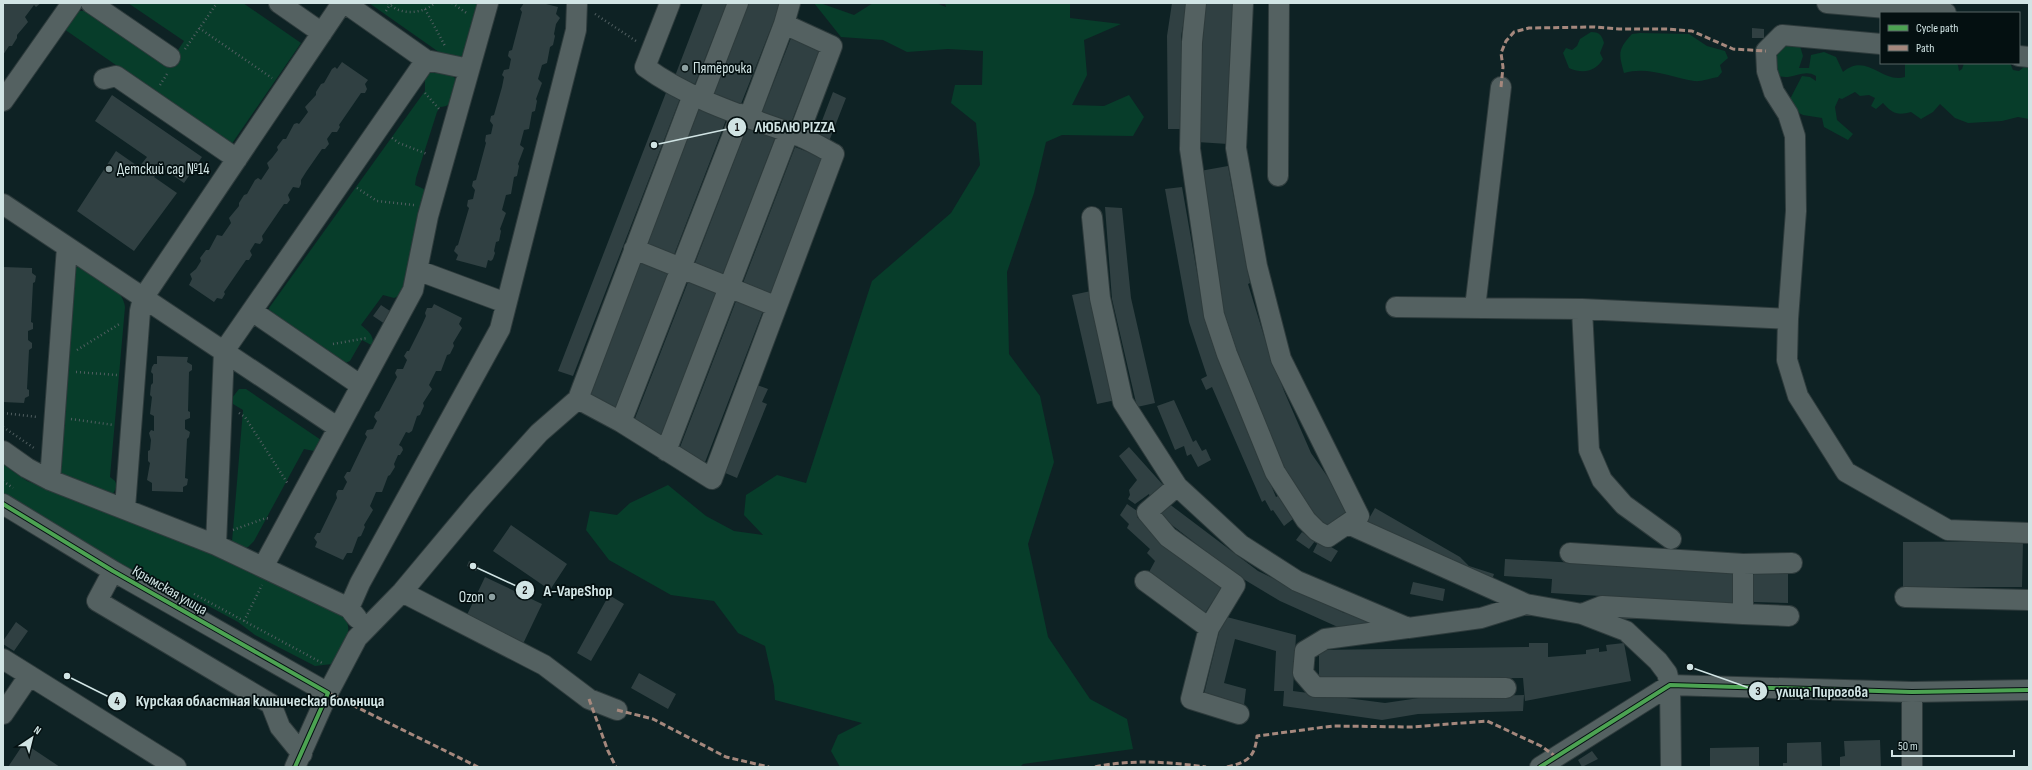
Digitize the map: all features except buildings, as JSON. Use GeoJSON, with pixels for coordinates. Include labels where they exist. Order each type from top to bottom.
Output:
{"type":"FeatureCollection","features":[{"type":"Feature","properties":{"kind":"street"},"geometry":{"type":"LineString","coordinates":[[3,101],[72,3]]}},
{"type":"Feature","properties":{"kind":"street"},"geometry":{"type":"LineString","coordinates":[[91,3],[173,61]]}},
{"type":"Feature","properties":{"kind":"street"},"geometry":{"type":"LineString","coordinates":[[125,508],[142,304],[285,87],[343,3],[426,60],[463,68]]}},
{"type":"Feature","properties":{"kind":"street"},"geometry":{"type":"LineString","coordinates":[[263,567],[412,290],[430,209],[457,116],[463,68],[488,3]]}},
{"type":"Feature","properties":{"kind":"street"},"geometry":{"type":"LineString","coordinates":[[349,608],[360,583],[500,329],[576,30],[577,3]]}},
{"type":"Feature","properties":{"kind":"street"},"geometry":{"type":"LineString","coordinates":[[578,399],[621,422],[712,478],[775,306],[834,154],[793,135],[697,97],[661,79],[645,67],[670,3]]}},
{"type":"Feature","properties":{"kind":"street"},"geometry":{"type":"LineString","coordinates":[[301,762],[328,693],[356,638],[402,592],[478,501],[539,433],[578,399],[634,249],[738,3]]}},
{"type":"Feature","properties":{"kind":"street"},"geometry":{"type":"LineString","coordinates":[[621,422],[682,268],[784,24],[790,3]]}},
{"type":"Feature","properties":{"kind":"street"},"geometry":{"type":"LineString","coordinates":[[1196,3],[1192,42],[1190,149],[1214,315],[1227,354],[1275,472],[1306,520],[1317,531],[1328,538],[1359,516],[1281,358],[1257,266],[1236,148],[1243,3]]}},
{"type":"Feature","properties":{"kind":"street"},"geometry":{"type":"LineString","coordinates":[[1278,176],[1279,3]]}},
{"type":"Feature","properties":{"kind":"street"},"geometry":{"type":"LineString","coordinates":[[1828,3],[1946,12]]}},
{"type":"Feature","properties":{"kind":"street"},"geometry":{"type":"LineString","coordinates":[[291,6],[322,33]]}},
{"type":"Feature","properties":{"kind":"street"},"geometry":{"type":"LineString","coordinates":[[666,451],[730,288],[793,135],[832,46],[784,24]]}},
{"type":"Feature","properties":{"kind":"street"},"geometry":{"type":"LineString","coordinates":[[1880,44],[1782,35],[1766,51],[1767,70],[1774,92],[1788,114],[1795,136],[1796,211],[1788,319],[1787,360],[1798,396],[1846,472],[1948,530],[2029,533]]}},
{"type":"Feature","properties":{"kind":"street"},"geometry":{"type":"LineString","coordinates":[[216,538],[224,351],[426,60]]}},
{"type":"Feature","properties":{"kind":"street"},"geometry":{"type":"LineString","coordinates":[[104,79],[116,76],[237,160]]}},
{"type":"Feature","properties":{"kind":"street"},"geometry":{"type":"LineString","coordinates":[[1475,308],[1501,87]]}},
{"type":"Feature","properties":{"kind":"street"},"geometry":{"type":"LineString","coordinates":[[3,204],[67,247],[142,304],[224,351],[337,427]]}},
{"type":"Feature","properties":{"kind":"street"},"geometry":{"type":"LineString","coordinates":[[1092,216],[1100,298],[1123,402],[1177,486],[1241,545],[1297,581],[1408,628]]}},
{"type":"Feature","properties":{"kind":"street"},"geometry":{"type":"LineString","coordinates":[[50,480],[67,247]]}},
{"type":"Feature","properties":{"kind":"street"},"geometry":{"type":"LineString","coordinates":[[634,249],[775,306]]}},
{"type":"Feature","properties":{"kind":"street"},"geometry":{"type":"LineString","coordinates":[[417,270],[506,303]]}},
{"type":"Feature","properties":{"kind":"street"},"geometry":{"type":"LineString","coordinates":[[1396,307],[1582,309],[1788,319]]}},
{"type":"Feature","properties":{"kind":"street"},"geometry":{"type":"LineString","coordinates":[[1582,309],[1589,450],[1602,480],[1624,505],[1670,539]]}},
{"type":"Feature","properties":{"kind":"street"},"geometry":{"type":"LineString","coordinates":[[252,311],[360,385]]}},
{"type":"Feature","properties":{"kind":"street"},"geometry":{"type":"LineString","coordinates":[[3,451],[50,480],[125,508],[216,538],[263,567],[349,608],[358,619],[356,638]]}},
{"type":"Feature","properties":{"kind":"street"},"geometry":{"type":"LineString","coordinates":[[1177,486],[1147,512],[1168,537],[1235,585],[1209,628],[1191,698],[1239,714]]}},
{"type":"Feature","properties":{"kind":"street","name":"Крымская улица"},"geometry":{"type":"LineString","coordinates":[[10,497],[113,571],[328,693]]}},
{"type":"Feature","properties":{"kind":"street"},"geometry":{"type":"LineString","coordinates":[[1348,524],[1526,604],[1582,614],[1626,631],[1658,661],[1667,673],[1670,685],[1670,767]]}},
{"type":"Feature","properties":{"kind":"street"},"geometry":{"type":"LineString","coordinates":[[1570,553],[1744,564],[1792,563]]}},
{"type":"Feature","properties":{"kind":"street"},"geometry":{"type":"LineString","coordinates":[[1743,614],[1744,564]]}},
{"type":"Feature","properties":{"kind":"street"},"geometry":{"type":"LineString","coordinates":[[113,571],[97,601],[271,704],[280,727],[301,762]]}},
{"type":"Feature","properties":{"kind":"street"},"geometry":{"type":"LineString","coordinates":[[1145,581],[1209,628]]}},
{"type":"Feature","properties":{"kind":"street"},"geometry":{"type":"LineString","coordinates":[[402,592],[544,665],[588,699],[617,710]]}},
{"type":"Feature","properties":{"kind":"street"},"geometry":{"type":"LineString","coordinates":[[1905,597],[2029,600]]}},
{"type":"Feature","properties":{"kind":"street"},"geometry":{"type":"LineString","coordinates":[[1506,688],[1315,686],[1303,673],[1305,651],[1325,638],[1481,618],[1526,604]]}},
{"type":"Feature","properties":{"kind":"street"},"geometry":{"type":"LineString","coordinates":[[1582,614],[1602,606],[1789,616]]}},
{"type":"Feature","properties":{"kind":"street"},"geometry":{"type":"LineString","coordinates":[[3,659],[176,767]]}},
{"type":"Feature","properties":{"kind":"street"},"geometry":{"type":"LineString","coordinates":[[3,714],[29,676]]}},
{"type":"Feature","properties":{"kind":"street"},"geometry":{"type":"LineString","coordinates":[[1540,767],[1670,685],[1912,692],[2029,690]]}},
{"type":"Feature","properties":{"kind":"street"},"geometry":{"type":"LineString","coordinates":[[1912,692],[1912,767]]}},
{"type":"Feature","properties":{"kind":"path"},"geometry":{"type":"LineString","coordinates":[[157,89],[173,61],[217,3]]}},
{"type":"Feature","properties":{"kind":"path"},"geometry":{"type":"LineString","coordinates":[[388,3],[398,10],[407,12],[425,10],[435,3]]}},
{"type":"Feature","properties":{"kind":"path"},"geometry":{"type":"LineString","coordinates":[[577,3],[651,51]]}},
{"type":"Feature","properties":{"kind":"path"},"geometry":{"type":"LineString","coordinates":[[425,10],[463,68]]}},
{"type":"Feature","properties":{"kind":"path"},"geometry":{"type":"LineString","coordinates":[[199,28],[285,87]]}},
{"type":"Feature","properties":{"kind":"path"},"geometry":{"type":"LineString","coordinates":[[411,81],[429,97],[438,109],[457,116]]}},
{"type":"Feature","properties":{"kind":"path"},"geometry":{"type":"LineString","coordinates":[[378,129],[399,143],[444,159]]}},
{"type":"Feature","properties":{"kind":"path"},"geometry":{"type":"LineString","coordinates":[[344,178],[377,201],[412,204],[430,209]]}},
{"type":"Feature","properties":{"kind":"path"},"geometry":{"type":"LineString","coordinates":[[58,366],[142,304]]}},
{"type":"Feature","properties":{"kind":"path"},"geometry":{"type":"LineString","coordinates":[[307,349],[388,334]]}},
{"type":"Feature","properties":{"kind":"path"},"geometry":{"type":"LineString","coordinates":[[58,366],[135,376]]}},
{"type":"Feature","properties":{"kind":"path"},"geometry":{"type":"LineString","coordinates":[[222,393],[231,408],[245,417],[299,501]]}},
{"type":"Feature","properties":{"kind":"path"},"geometry":{"type":"LineString","coordinates":[[3,481],[10,497]]}},
{"type":"Feature","properties":{"kind":"path"},"geometry":{"type":"LineString","coordinates":[[216,538],[266,518],[286,525]]}},
{"type":"Feature","properties":{"kind":"path"},"geometry":{"type":"LineString","coordinates":[[244,620],[267,575],[263,567]]}},
{"type":"Feature","properties":{"kind":"path"},"geometry":{"type":"LineString","coordinates":[[187,591],[244,620],[339,672]]}},
{"type":"Feature","properties":{"kind":"green space"},"geometry":{"type":"Polygon","coordinates":[[[128,3],[243,3],[301,43],[231,145],[64,29],[77,11],[86,11],[168,65],[184,41],[128,3]]]}},
{"type":"Feature","properties":{"kind":"green space"},"geometry":{"type":"Polygon","coordinates":[[[369,3],[481,3],[464,57],[458,59],[443,55],[369,3]]]}},
{"type":"Feature","properties":{"kind":"green space"},"geometry":{"type":"Polygon","coordinates":[[[814,3],[820,3],[854,15],[873,3],[936,3],[946,7],[945,3],[1070,3],[1070,18],[1121,24],[1084,40],[1087,75],[1072,105],[1104,106],[1129,95],[1144,117],[1133,136],[1062,135],[1046,142],[1034,193],[1007,272],[1009,354],[1040,396],[1054,462],[1028,544],[1048,637],[1090,699],[1127,719],[1133,749],[1023,764],[1020,767],[840,767],[831,751],[838,735],[862,723],[775,700],[774,686],[765,646],[738,633],[714,601],[671,595],[609,560],[586,530],[590,511],[617,515],[630,503],[668,485],[706,516],[734,531],[763,535],[744,515],[746,495],[777,475],[806,483],[872,281],[951,213],[980,165],[976,123],[951,103],[955,85],[982,85],[983,51],[948,49],[907,52],[883,40],[841,37],[814,3]]]}},
{"type":"Feature","properties":{"kind":"green space"},"geometry":{"type":"Polygon","coordinates":[[[1591,32],[1600,34],[1602,38],[1604,43],[1600,53],[1603,59],[1596,67],[1588,71],[1579,71],[1569,68],[1563,53],[1566,48],[1572,50],[1577,46],[1580,39],[1591,32]]]}},
{"type":"Feature","properties":{"kind":"green space"},"geometry":{"type":"Polygon","coordinates":[[[1632,34],[1689,34],[1707,46],[1725,51],[1728,58],[1720,65],[1722,72],[1718,77],[1700,81],[1650,71],[1633,71],[1624,73],[1620,52],[1632,34]]]}},
{"type":"Feature","properties":{"kind":"green space"},"geometry":{"type":"Polygon","coordinates":[[[1788,42],[1800,46],[1803,56],[1799,68],[1809,68],[1811,55],[1824,52],[1836,57],[1843,72],[1860,65],[1897,78],[1905,77],[1905,64],[1956,64],[1959,71],[1962,69],[1964,64],[2010,64],[2013,70],[2019,71],[2024,67],[2029,67],[2029,119],[2018,117],[2002,121],[1968,123],[1955,118],[1940,104],[1933,112],[1921,119],[1911,112],[1902,114],[1895,113],[1883,103],[1876,109],[1871,106],[1875,98],[1869,95],[1860,96],[1855,92],[1842,99],[1839,98],[1835,107],[1837,120],[1853,134],[1848,140],[1824,127],[1822,118],[1803,115],[1791,109],[1789,101],[1802,76],[1810,77],[1816,81],[1816,76],[1805,73],[1788,77],[1774,76],[1775,56],[1783,45],[1788,42]]]}},
{"type":"Feature","properties":{"kind":"green space"},"geometry":{"type":"Polygon","coordinates":[[[431,70],[452,75],[458,82],[454,99],[449,104],[440,107],[437,112],[416,178],[415,185],[426,190],[401,295],[394,298],[383,295],[361,325],[372,336],[373,346],[362,340],[350,361],[343,364],[270,315],[269,308],[425,91],[425,79],[431,70]]]}},
{"type":"Feature","properties":{"kind":"green space"},"geometry":{"type":"Polygon","coordinates":[[[77,267],[81,267],[114,288],[120,294],[125,307],[110,477],[115,481],[117,486],[113,494],[63,477],[58,471],[75,270],[77,267]]]}},
{"type":"Feature","properties":{"kind":"green space"},"geometry":{"type":"Polygon","coordinates":[[[239,389],[246,389],[321,440],[314,451],[304,449],[254,541],[248,547],[243,548],[232,542],[243,410],[233,404],[232,398],[239,389]]]}},
{"type":"Feature","properties":{"kind":"green space"},"geometry":{"type":"Polygon","coordinates":[[[3,464],[27,481],[237,564],[341,614],[346,620],[348,626],[348,632],[343,645],[332,664],[315,666],[255,635],[238,622],[201,602],[170,591],[87,546],[3,494],[3,464]]]}},
{"type":"Feature","properties":{"kind":"marked path"},"geometry":{"type":"LineString","coordinates":[[1501,87],[1503,67],[1501,53],[1506,41],[1514,32],[1529,28],[1594,27],[1692,31],[1733,49],[1766,51]]}},
{"type":"Feature","properties":{"kind":"marked path"},"geometry":{"type":"LineString","coordinates":[[328,693],[478,767]]}},
{"type":"Feature","properties":{"kind":"marked path"},"geometry":{"type":"LineString","coordinates":[[589,699],[608,751],[616,767]]}},
{"type":"Feature","properties":{"kind":"marked path"},"geometry":{"type":"LineString","coordinates":[[617,710],[653,719],[726,757],[769,767]]}},
{"type":"Feature","properties":{"kind":"marked path"},"geometry":{"type":"LineString","coordinates":[[1227,767],[1245,761],[1249,758],[1254,749],[1257,736],[1333,726],[1412,727],[1487,721],[1541,746],[1555,756]]}},
{"type":"Feature","properties":{"kind":"marked path"},"geometry":{"type":"LineString","coordinates":[[1095,767],[1109,764],[1136,762],[1206,767]]}},
{"type":"Feature","properties":{"kind":"cycle path"},"geometry":{"type":"LineString","coordinates":[[3,504],[113,571],[328,693],[295,767]]}},
{"type":"Feature","properties":{"kind":"cycle path"},"geometry":{"type":"LineString","coordinates":[[1540,767],[1670,685],[1912,692],[2029,690]]}},
{"type":"Feature","properties":{"kind":"place","name":"Пятёрочка"},"geometry":{"type":"Point","coordinates":[685,68]}},
{"type":"Feature","properties":{"kind":"place","name":"ЛЮБЛЮ PIZZA"},"geometry":{"type":"Point","coordinates":[654,145]}},
{"type":"Feature","properties":{"kind":"place","name":"Детский сад №14"},"geometry":{"type":"Point","coordinates":[109,169]}},
{"type":"Feature","properties":{"kind":"place","name":"A-VapeShop"},"geometry":{"type":"Point","coordinates":[473,566]}},
{"type":"Feature","properties":{"kind":"place","name":"Ozon"},"geometry":{"type":"Point","coordinates":[492,597]}},
{"type":"Feature","properties":{"kind":"place","name":"улица Пирогова"},"geometry":{"type":"Point","coordinates":[1690,667]}},
{"type":"Feature","properties":{"kind":"place","name":"Курская областная клиническая больница"},"geometry":{"type":"Point","coordinates":[67,676]}}]}
